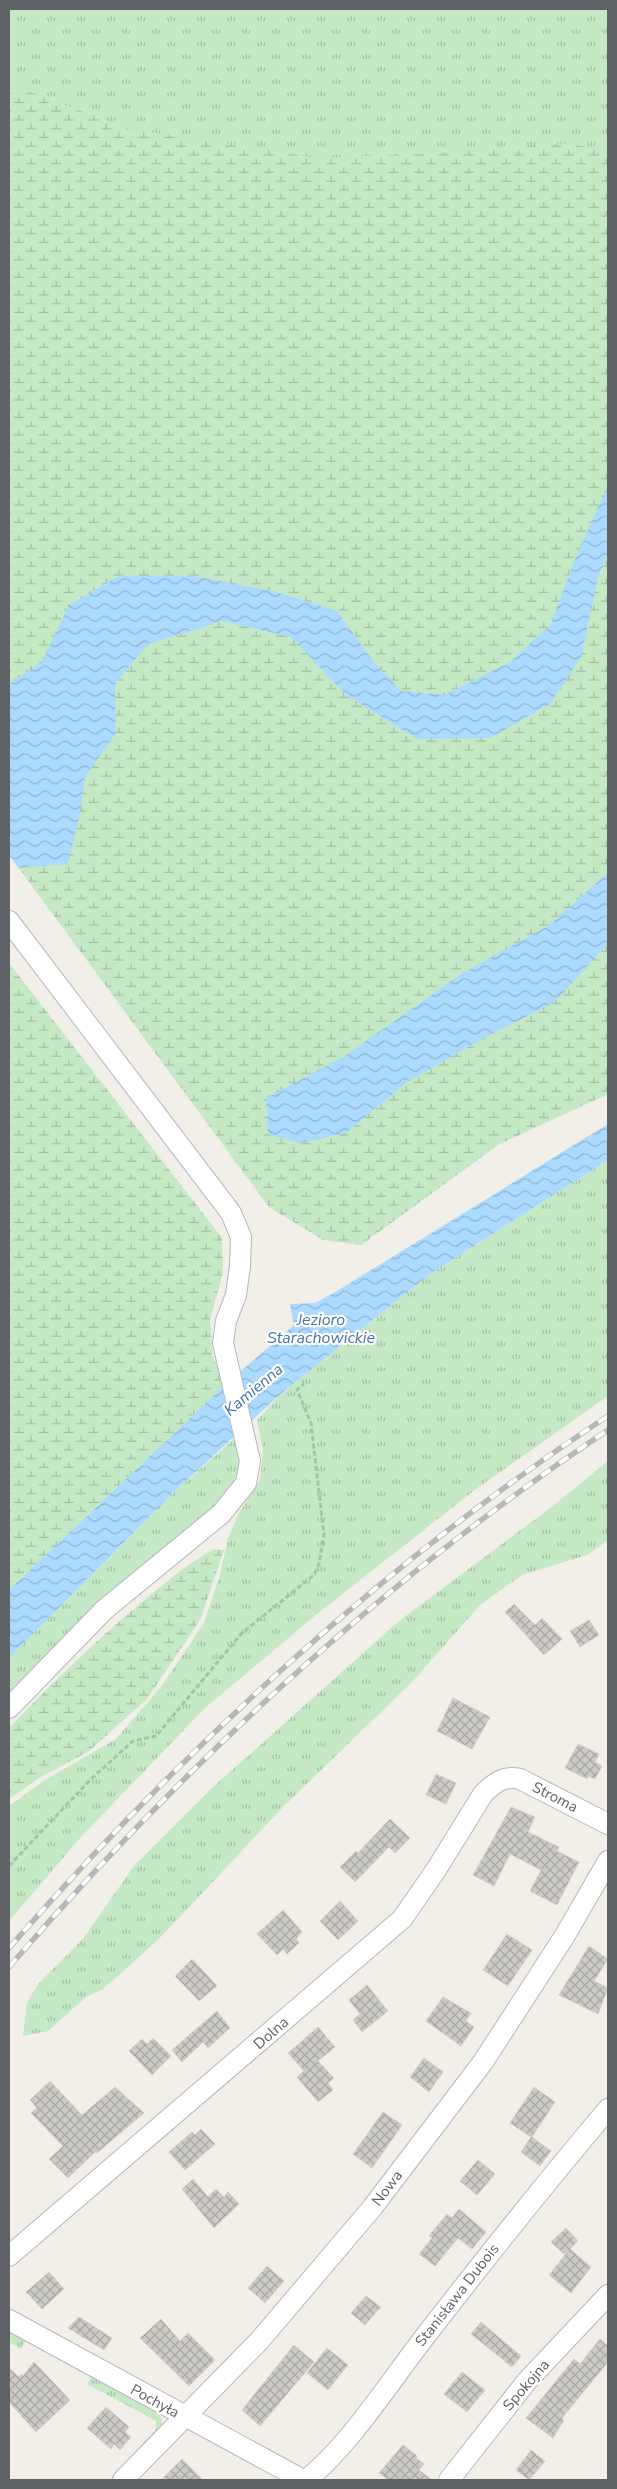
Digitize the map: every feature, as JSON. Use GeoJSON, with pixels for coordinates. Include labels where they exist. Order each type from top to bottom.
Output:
{"type":"FeatureCollection","features":[{"type":"Feature","properties":{"kind":"street"},"geometry":{"type":"LineString","coordinates":[[9,921],[232,1213],[241,1237],[240,1266],[236,1295],[226,1321],[223,1343],[250,1461],[246,1484],[221,1514],[104,1610],[9,1708]]}},
{"type":"Feature","properties":{"kind":"street","name":"Stroma"},"geometry":{"type":"LineString","coordinates":[[500,1780],[520,1779],[608,1824]]}},
{"type":"Feature","properties":{"kind":"street","name":"Dolna"},"geometry":{"type":"LineString","coordinates":[[9,2256],[402,1920],[436,1870],[482,1794],[500,1780]]}},
{"type":"Feature","properties":{"kind":"street","name":"Nowa"},"geometry":{"type":"LineString","coordinates":[[123,2480],[186,2418],[260,2340],[372,2208],[472,2077],[564,1937],[608,1861]]}},
{"type":"Feature","properties":{"kind":"street","name":"Stanisława Dubois"},"geometry":{"type":"LineString","coordinates":[[305,2480],[319,2470],[359,2422],[523,2210],[608,2109]]}},
{"type":"Feature","properties":{"kind":"street","name":"Spokojna"},"geometry":{"type":"LineString","coordinates":[[449,2480],[527,2381],[608,2296]]}},
{"type":"Feature","properties":{"kind":"street","name":"Pochyła"},"geometry":{"type":"LineString","coordinates":[[9,2320],[186,2418],[305,2480]]}},
{"type":"Feature","properties":{"kind":"path"},"geometry":{"type":"LineString","coordinates":[[9,1866],[84,1786],[133,1742],[156,1736],[242,1633],[314,1575],[319,1564],[324,1534],[311,1422],[297,1390],[304,1384]]}},
{"type":"Feature","properties":{"kind":"green space"},"geometry":{"type":"Polygon","coordinates":[[[9,9],[608,9],[608,433],[9,558],[9,9]]]}},
{"type":"Feature","properties":{"kind":"green space"},"geometry":{"type":"Polygon","coordinates":[[[9,84],[129,129],[319,158],[458,152],[570,143],[608,153],[608,1094],[498,1145],[361,1245],[323,1240],[269,1207],[9,855],[9,84]]]}},
{"type":"Feature","properties":{"kind":"green space"},"geometry":{"type":"Polygon","coordinates":[[[9,963],[222,1238],[223,1272],[210,1320],[213,1358],[226,1384],[9,1590],[9,963]]]}},
{"type":"Feature","properties":{"kind":"green space"},"geometry":{"type":"Polygon","coordinates":[[[608,1160],[608,1396],[476,1489],[317,1614],[205,1708],[80,1838],[9,1921],[9,1806],[45,1780],[116,1739],[161,1687],[204,1623],[220,1575],[228,1538],[239,1513],[260,1480],[263,1449],[257,1420],[282,1393],[430,1274],[608,1160]]]}},
{"type":"Feature","properties":{"kind":"green space"},"geometry":{"type":"Polygon","coordinates":[[[233,1440],[243,1443],[239,1477],[228,1496],[9,1694],[9,1658],[176,1490],[233,1440]]]}},
{"type":"Feature","properties":{"kind":"green space"},"geometry":{"type":"Polygon","coordinates":[[[608,1461],[608,1540],[587,1555],[522,1575],[480,1605],[413,1681],[283,1807],[158,1940],[103,1989],[86,1997],[48,2031],[23,2036],[27,2002],[39,1983],[82,1940],[134,1866],[212,1788],[399,1621],[549,1509],[608,1461]]]}},
{"type":"Feature","properties":{"kind":"green space"},"geometry":{"type":"Polygon","coordinates":[[[214,1549],[224,1550],[200,1620],[147,1699],[88,1752],[44,1775],[9,1799],[9,1728],[70,1666],[119,1622],[173,1576],[214,1549]]]}},
{"type":"Feature","properties":{"kind":"green space"},"geometry":{"type":"Polygon","coordinates":[[[9,2328],[27,2338],[21,2349],[9,2342],[9,2328]]]}},
{"type":"Feature","properties":{"kind":"green space"},"geometry":{"type":"Polygon","coordinates":[[[92,2376],[160,2415],[162,2420],[161,2428],[146,2446],[142,2444],[156,2430],[156,2421],[87,2384],[92,2376]]]}},
{"type":"Feature","properties":{"kind":"water"},"geometry":{"type":"Polygon","coordinates":[[[608,485],[608,552],[598,578],[581,657],[550,704],[490,738],[417,739],[346,695],[291,637],[222,621],[148,644],[115,684],[116,733],[85,777],[79,818],[68,864],[19,868],[9,855],[9,684],[42,662],[69,605],[119,576],[194,576],[277,592],[337,611],[373,661],[401,691],[444,695],[510,662],[551,624],[575,559],[608,485]]]}},
{"type":"Feature","properties":{"kind":"water"},"geometry":{"type":"Polygon","coordinates":[[[608,873],[608,943],[555,1002],[484,1038],[407,1082],[346,1133],[300,1143],[268,1134],[266,1098],[345,1056],[461,974],[548,926],[608,873]]]}},
{"type":"Feature","properties":{"kind":"water","name":"Jezioro Starachowickie"},"geometry":{"type":"Polygon","coordinates":[[[608,1124],[608,1160],[430,1274],[282,1393],[176,1490],[9,1658],[9,1590],[226,1384],[294,1325],[290,1304],[315,1303],[337,1291],[608,1124]]]}},
{"type":"Feature","properties":{"kind":"building"},"geometry":{"type":"Polygon","coordinates":[[[514,1604],[535,1625],[542,1618],[562,1639],[544,1655],[505,1612],[514,1604]]]}},
{"type":"Feature","properties":{"kind":"building"},"geometry":{"type":"Polygon","coordinates":[[[589,1620],[599,1635],[580,1647],[570,1631],[589,1620]]]}},
{"type":"Feature","properties":{"kind":"building"},"geometry":{"type":"Polygon","coordinates":[[[453,1698],[490,1717],[472,1749],[437,1731],[453,1698]]]}},
{"type":"Feature","properties":{"kind":"building"},"geometry":{"type":"Polygon","coordinates":[[[578,1744],[599,1754],[595,1762],[602,1766],[595,1779],[588,1776],[587,1779],[565,1768],[578,1744]]]}},
{"type":"Feature","properties":{"kind":"building"},"geometry":{"type":"Polygon","coordinates":[[[436,1774],[456,1783],[446,1804],[426,1795],[436,1774]]]}},
{"type":"Feature","properties":{"kind":"building"},"geometry":{"type":"Polygon","coordinates":[[[511,1807],[535,1817],[528,1832],[559,1847],[557,1851],[579,1862],[557,1905],[530,1891],[541,1870],[510,1854],[494,1886],[473,1875],[511,1807]]]}},
{"type":"Feature","properties":{"kind":"building"},"geometry":{"type":"Polygon","coordinates":[[[390,1819],[410,1838],[395,1853],[389,1847],[355,1882],[340,1867],[356,1851],[358,1853],[390,1819]]]}},
{"type":"Feature","properties":{"kind":"building"},"geometry":{"type":"Polygon","coordinates":[[[340,1901],[358,1921],[338,1940],[320,1921],[340,1901]]]}},
{"type":"Feature","properties":{"kind":"building"},"geometry":{"type":"Polygon","coordinates":[[[283,1910],[302,1932],[296,1939],[299,1943],[287,1954],[283,1949],[277,1955],[257,1934],[283,1910]]]}},
{"type":"Feature","properties":{"kind":"building"},"geometry":{"type":"Polygon","coordinates":[[[507,1934],[532,1950],[508,1986],[483,1970],[507,1934]]]}},
{"type":"Feature","properties":{"kind":"building"},"geometry":{"type":"Polygon","coordinates":[[[589,1946],[608,1959],[594,1981],[608,1988],[598,2014],[559,1995],[589,1946]]]}},
{"type":"Feature","properties":{"kind":"building"},"geometry":{"type":"Polygon","coordinates":[[[192,1959],[217,1986],[199,2001],[175,1976],[192,1959]]]}},
{"type":"Feature","properties":{"kind":"building"},"geometry":{"type":"Polygon","coordinates":[[[367,1985],[388,2011],[362,2032],[353,2020],[360,2014],[349,2000],[367,1985]]]}},
{"type":"Feature","properties":{"kind":"building"},"geometry":{"type":"Polygon","coordinates":[[[443,1997],[471,2013],[466,2021],[474,2027],[461,2046],[426,2021],[443,1997]]]}},
{"type":"Feature","properties":{"kind":"building"},"geometry":{"type":"Polygon","coordinates":[[[217,2011],[230,2028],[208,2048],[203,2042],[182,2062],[172,2050],[217,2011]]]}},
{"type":"Feature","properties":{"kind":"building"},"geometry":{"type":"Polygon","coordinates":[[[318,2027],[335,2047],[318,2061],[334,2078],[328,2083],[333,2090],[318,2102],[297,2077],[304,2071],[288,2053],[318,2027]]]}},
{"type":"Feature","properties":{"kind":"building"},"geometry":{"type":"Polygon","coordinates":[[[153,2038],[171,2056],[152,2075],[129,2051],[142,2039],[147,2044],[153,2038]]]}},
{"type":"Feature","properties":{"kind":"building"},"geometry":{"type":"Polygon","coordinates":[[[424,2058],[443,2072],[429,2092],[410,2077],[424,2058]]]}},
{"type":"Feature","properties":{"kind":"building"},"geometry":{"type":"Polygon","coordinates":[[[50,2081],[82,2115],[115,2087],[144,2113],[97,2153],[95,2152],[68,2178],[49,2159],[63,2146],[31,2113],[37,2108],[30,2100],[50,2081]]]}},
{"type":"Feature","properties":{"kind":"building"},"geometry":{"type":"Polygon","coordinates":[[[534,2087],[555,2102],[532,2137],[551,2151],[540,2166],[521,2152],[531,2137],[510,2123],[534,2087]]]}},
{"type":"Feature","properties":{"kind":"building"},"geometry":{"type":"Polygon","coordinates":[[[383,2112],[402,2125],[372,2168],[353,2154],[383,2112]]]}},
{"type":"Feature","properties":{"kind":"building"},"geometry":{"type":"Polygon","coordinates":[[[201,2129],[215,2144],[185,2170],[169,2152],[192,2132],[195,2135],[201,2129]]]}},
{"type":"Feature","properties":{"kind":"building"},"geometry":{"type":"Polygon","coordinates":[[[478,2160],[495,2174],[477,2195],[460,2181],[478,2160]]]}},
{"type":"Feature","properties":{"kind":"building"},"geometry":{"type":"Polygon","coordinates":[[[193,2179],[208,2197],[216,2189],[224,2197],[228,2192],[239,2204],[214,2228],[182,2189],[193,2179]]]}},
{"type":"Feature","properties":{"kind":"building"},"geometry":{"type":"Polygon","coordinates":[[[459,2209],[486,2232],[472,2249],[458,2238],[435,2266],[419,2254],[432,2238],[429,2236],[447,2214],[452,2218],[459,2209]]]}},
{"type":"Feature","properties":{"kind":"building"},"geometry":{"type":"Polygon","coordinates":[[[566,2228],[578,2241],[570,2249],[591,2267],[571,2293],[549,2275],[569,2250],[564,2254],[551,2242],[566,2228]]]}},
{"type":"Feature","properties":{"kind":"building"},"geometry":{"type":"Polygon","coordinates":[[[267,2266],[284,2281],[265,2303],[248,2288],[267,2266]]]}},
{"type":"Feature","properties":{"kind":"building"},"geometry":{"type":"Polygon","coordinates":[[[49,2272],[64,2289],[42,2309],[26,2292],[49,2272]]]}},
{"type":"Feature","properties":{"kind":"building"},"geometry":{"type":"Polygon","coordinates":[[[366,2296],[381,2307],[365,2325],[351,2313],[366,2296]]]}},
{"type":"Feature","properties":{"kind":"building"},"geometry":{"type":"Polygon","coordinates":[[[79,2317],[112,2338],[104,2350],[68,2328],[79,2317]]]}},
{"type":"Feature","properties":{"kind":"building"},"geometry":{"type":"Polygon","coordinates":[[[161,2319],[180,2341],[188,2333],[215,2360],[189,2386],[140,2338],[161,2319]]]}},
{"type":"Feature","properties":{"kind":"building"},"geometry":{"type":"Polygon","coordinates":[[[481,2322],[521,2356],[512,2367],[471,2334],[481,2322]]]}},
{"type":"Feature","properties":{"kind":"building"},"geometry":{"type":"Polygon","coordinates":[[[600,2339],[608,2346],[608,2362],[562,2418],[564,2420],[553,2438],[526,2418],[574,2359],[580,2364],[600,2339]]]}},
{"type":"Feature","properties":{"kind":"building"},"geometry":{"type":"Polygon","coordinates":[[[294,2345],[314,2362],[260,2426],[242,2410],[294,2345]]]}},
{"type":"Feature","properties":{"kind":"building"},"geometry":{"type":"Polygon","coordinates":[[[327,2348],[348,2365],[328,2390],[307,2373],[327,2348]]]}},
{"type":"Feature","properties":{"kind":"building"},"geometry":{"type":"Polygon","coordinates":[[[34,2362],[70,2400],[36,2432],[9,2402],[9,2368],[19,2377],[22,2374],[23,2376],[34,2362]]]}},
{"type":"Feature","properties":{"kind":"building"},"geometry":{"type":"Polygon","coordinates":[[[462,2372],[485,2390],[467,2412],[444,2394],[462,2372]]]}},
{"type":"Feature","properties":{"kind":"building"},"geometry":{"type":"Polygon","coordinates":[[[106,2407],[129,2427],[125,2432],[131,2437],[120,2450],[114,2444],[111,2449],[87,2428],[106,2407]]]}},
{"type":"Feature","properties":{"kind":"building"},"geometry":{"type":"Polygon","coordinates":[[[403,2445],[424,2464],[419,2470],[432,2480],[388,2480],[379,2473],[403,2445]]]}},
{"type":"Feature","properties":{"kind":"building"},"geometry":{"type":"Polygon","coordinates":[[[531,2450],[545,2461],[529,2480],[516,2470],[531,2450]]]}},
{"type":"Feature","properties":{"kind":"building"},"geometry":{"type":"Polygon","coordinates":[[[182,2459],[203,2480],[161,2480],[182,2459]]]}},
{"type":"Feature","properties":{"kind":"railway"},"geometry":{"type":"LineString","coordinates":[[9,1948],[145,1801],[216,1730],[291,1662],[445,1532],[526,1472],[608,1416]]}},
{"type":"Feature","properties":{"kind":"railway"},"geometry":{"type":"LineString","coordinates":[[9,1967],[145,1818],[290,1678],[366,1612],[445,1548],[525,1488],[608,1430]]}},
{"type":"Feature","properties":{"kind":"water label","name":"Kamienna"},"geometry":{"type":"Point","coordinates":[253,1389]}}]}
